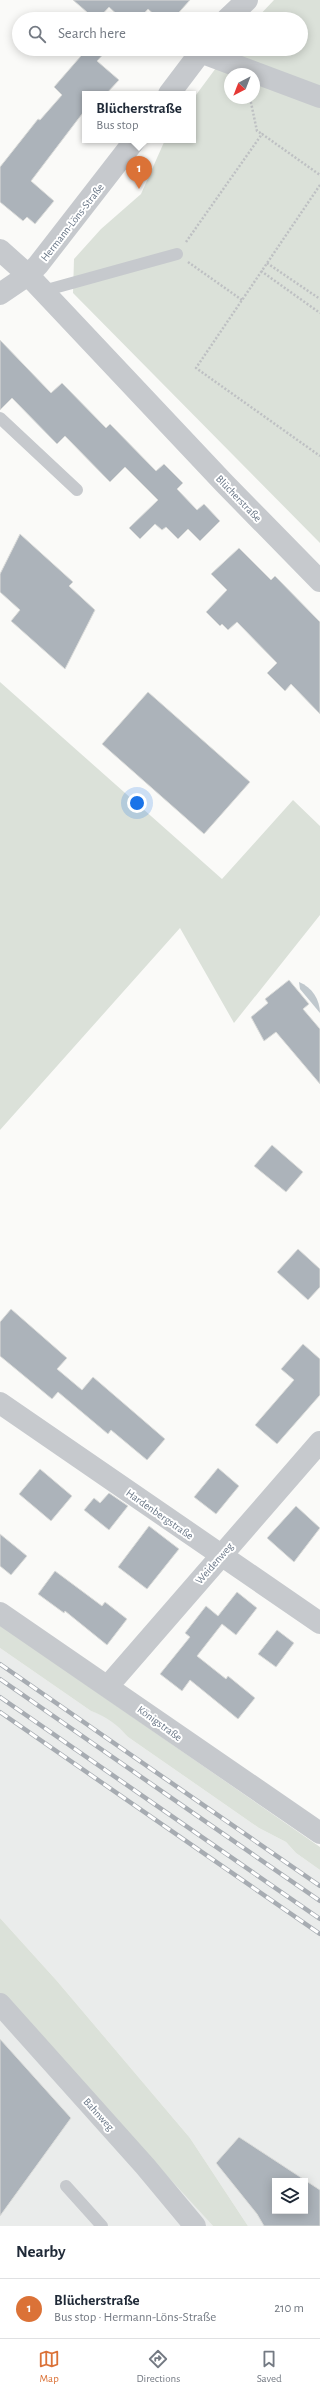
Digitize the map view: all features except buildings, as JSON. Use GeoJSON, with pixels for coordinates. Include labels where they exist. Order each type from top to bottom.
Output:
{"type":"FeatureCollection","features":[{"type":"Feature","properties":{"kind":"street"},"geometry":{"type":"LineString","coordinates":[[234,12],[247,0]]}},
{"type":"Feature","properties":{"kind":"street"},"geometry":{"type":"LineString","coordinates":[[171,91],[198,56]]}},
{"type":"Feature","properties":{"kind":"street"},"geometry":{"type":"LineString","coordinates":[[217,56],[320,96]]}},
{"type":"Feature","properties":{"kind":"street","name":"Hermann-Löns-Straße"},"geometry":{"type":"LineString","coordinates":[[0,294],[28,275],[133,143]]}},
{"type":"Feature","properties":{"kind":"street","name":"Blücherstraße"},"geometry":{"type":"LineString","coordinates":[[0,250],[28,275],[224,483],[320,581]]}},
{"type":"Feature","properties":{"kind":"street","name":"Hardenbergstraße"},"geometry":{"type":"LineString","coordinates":[[0,1403],[320,1623]]}},
{"type":"Feature","properties":{"kind":"street","name":"Weidenweg"},"geometry":{"type":"LineString","coordinates":[[108,1686],[220,1555],[320,1442]]}},
{"type":"Feature","properties":{"kind":"street","name":"Königstraße"},"geometry":{"type":"LineString","coordinates":[[0,1612],[108,1686],[244,1783],[320,1833]]}},
{"type":"Feature","properties":{"kind":"street","name":"Bahnweg"},"geometry":{"type":"LineString","coordinates":[[0,2004],[145,2166],[195,2226]]}},
{"type":"Feature","properties":{"kind":"lane"},"geometry":{"type":"LineString","coordinates":[[43,291],[177,254]]}},
{"type":"Feature","properties":{"kind":"lane"},"geometry":{"type":"LineString","coordinates":[[0,418],[78,490]]}},
{"type":"Feature","properties":{"kind":"lane"},"geometry":{"type":"LineString","coordinates":[[66,2186],[102,2226]]}},
{"type":"Feature","properties":{"kind":"path"},"geometry":{"type":"LineString","coordinates":[[251,104],[257,131],[320,175]]}},
{"type":"Feature","properties":{"kind":"path"},"geometry":{"type":"LineString","coordinates":[[242,300],[177,254],[262,134]]}},
{"type":"Feature","properties":{"kind":"path"},"geometry":{"type":"LineString","coordinates":[[320,184],[196,368],[320,456]]}},
{"type":"Feature","properties":{"kind":"path"},"geometry":{"type":"LineString","coordinates":[[267,262],[320,299]]}},
{"type":"Feature","properties":{"kind":"path"},"geometry":{"type":"LineString","coordinates":[[261,272],[320,313]]}},
{"type":"Feature","properties":{"kind":"shaded area"},"geometry":{"type":"Polygon","coordinates":[[[274,0],[320,0],[320,543],[73,293],[74,259],[101,229],[141,194],[164,143],[196,143],[196,95],[225,56],[308,56],[308,12],[263,12],[274,0]]]}},
{"type":"Feature","properties":{"kind":"shaded area"},"geometry":{"type":"Polygon","coordinates":[[[0,682],[222,879],[293,800],[320,826],[320,915],[234,1023],[180,928],[0,1130],[0,682]]]}},
{"type":"Feature","properties":{"kind":"shaded area"},"geometry":{"type":"Polygon","coordinates":[[[299,982],[308,987],[314,994],[319,1003],[320,1013],[300,989],[299,982]]]}},
{"type":"Feature","properties":{"kind":"shaded area"},"geometry":{"type":"Polygon","coordinates":[[[0,1625],[320,1847],[320,1870],[296,1853],[286,1842],[259,1828],[128,1737],[111,1721],[91,1711],[0,1648],[0,1625]]]}},
{"type":"Feature","properties":{"kind":"shaded area"},"geometry":{"type":"Polygon","coordinates":[[[0,1648],[91,1711],[106,1716],[119,1725],[128,1737],[259,1828],[286,1842],[296,1853],[320,1870],[320,2226],[248,2226],[190,2138],[57,1981],[0,1918],[0,1648]]]}},
{"type":"Feature","properties":{"kind":"shaded area"},"geometry":{"type":"Polygon","coordinates":[[[0,1918],[57,1981],[190,2138],[248,2226],[213,2226],[0,1993],[0,1918]]]}},
{"type":"Feature","properties":{"kind":"shaded area"},"geometry":{"type":"Polygon","coordinates":[[[0,1993],[153,2159],[213,2226],[0,2226],[0,1993]]]}},
{"type":"Feature","properties":{"kind":"railway"},"geometry":{"type":"LineString","coordinates":[[0,1664],[320,1886]]}},
{"type":"Feature","properties":{"kind":"railway"},"geometry":{"type":"LineString","coordinates":[[0,1679],[320,1901]]}},
{"type":"Feature","properties":{"kind":"railway"},"geometry":{"type":"LineString","coordinates":[[0,1697],[320,1919]]}},
{"type":"Feature","properties":{"kind":"railway"},"geometry":{"type":"LineString","coordinates":[[0,1712],[320,1934]]}},
{"type":"Feature","properties":{"kind":"place","name":"Blücherstraße"},"geometry":{"type":"Point","coordinates":[139,189]}}]}
